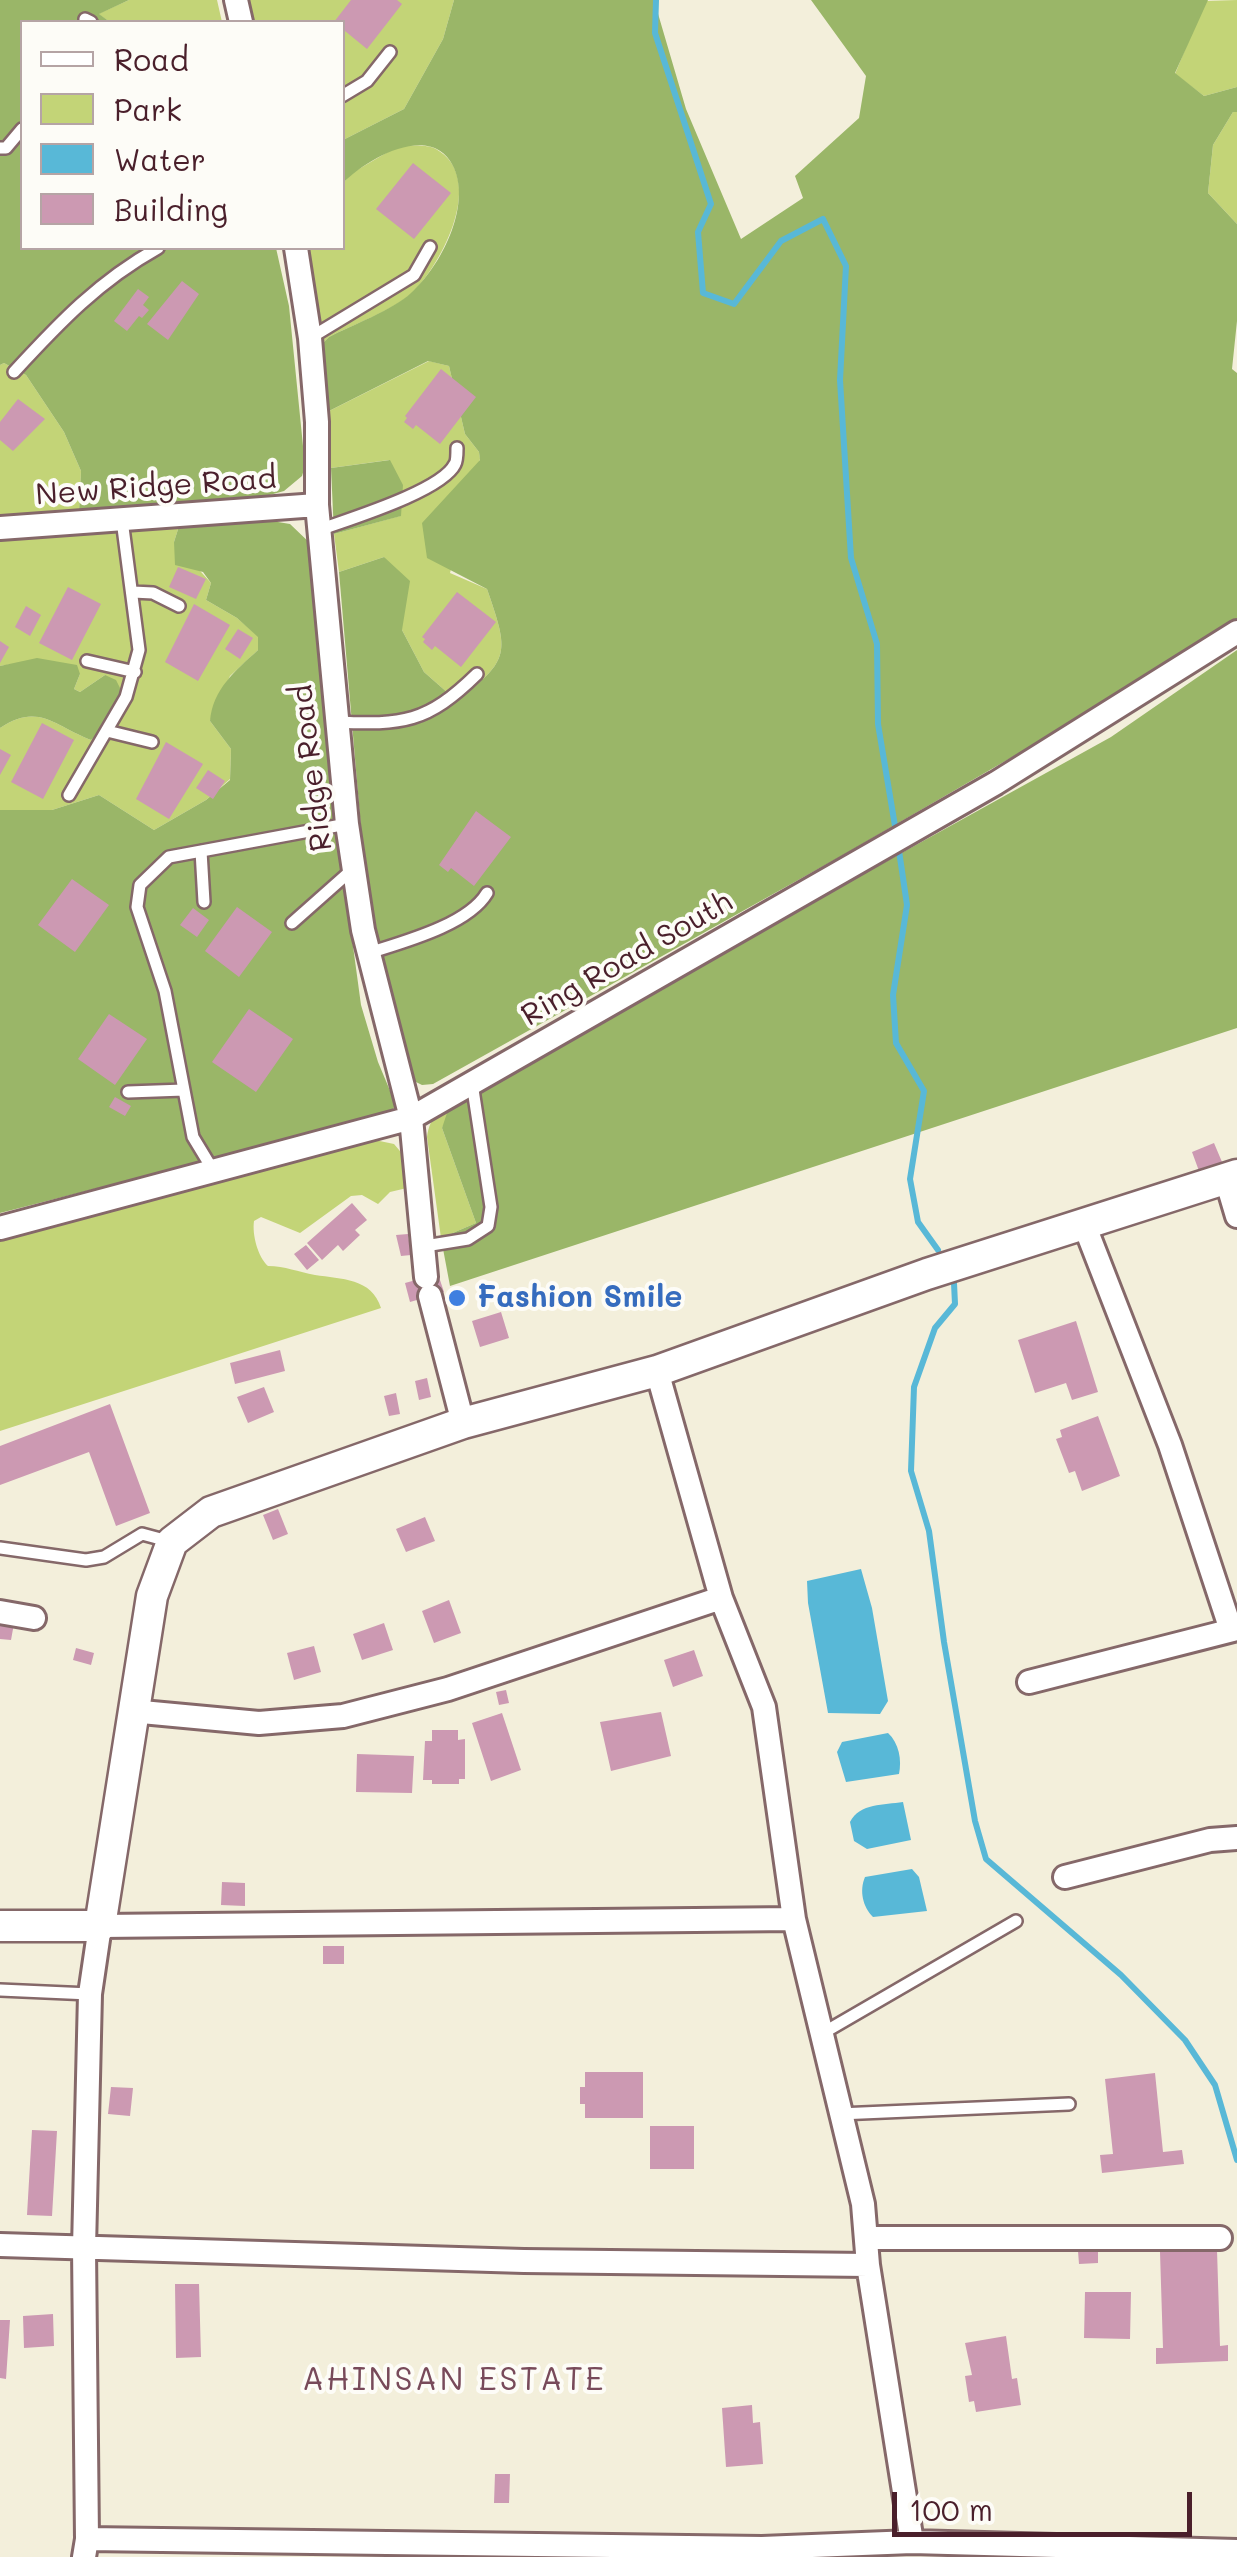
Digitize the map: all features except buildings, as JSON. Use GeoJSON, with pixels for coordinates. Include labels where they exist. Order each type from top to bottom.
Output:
{"type":"FeatureCollection","features":[{"type":"Feature","properties":{"kind":"street","name":"Ridge Road"},"geometry":{"type":"LineString","coordinates":[[296,250],[310,338],[317,422],[317,505],[347,824],[369,953],[410,1118],[428,1286],[463,1423]]}},
{"type":"Feature","properties":{"kind":"street","name":"New Ridge Road"},"geometry":{"type":"LineString","coordinates":[[0,528],[317,505]]}},
{"type":"Feature","properties":{"kind":"street","name":"Ring Road South"},"geometry":{"type":"LineString","coordinates":[[0,1228],[410,1118],[996,783],[1237,632]]}},
{"type":"Feature","properties":{"kind":"street"},"geometry":{"type":"LineString","coordinates":[[1237,1216],[1231,1177],[927,1274],[657,1371],[463,1423],[211,1512],[172,1542],[152,1596],[90,1994],[84,2248],[86,2548],[508,2547],[762,2553],[912,2542],[1237,2551]]}},
{"type":"Feature","properties":{"kind":"street"},"geometry":{"type":"LineString","coordinates":[[1029,1682],[1234,1630],[1170,1445],[1084,1224]]}},
{"type":"Feature","properties":{"kind":"street"},"geometry":{"type":"LineString","coordinates":[[657,1371],[722,1598],[764,1707],[794,1919],[863,2204],[868,2265],[912,2542]]}},
{"type":"Feature","properties":{"kind":"street"},"geometry":{"type":"LineString","coordinates":[[132,1711],[259,1723],[343,1716],[448,1689],[722,1598]]}},
{"type":"Feature","properties":{"kind":"street"},"geometry":{"type":"LineString","coordinates":[[0,1612],[34,1618]]}},
{"type":"Feature","properties":{"kind":"street"},"geometry":{"type":"LineString","coordinates":[[1065,1877],[1210,1840],[1237,1838]]}},
{"type":"Feature","properties":{"kind":"street"},"geometry":{"type":"LineString","coordinates":[[0,1926],[794,1919]]}},
{"type":"Feature","properties":{"kind":"street"},"geometry":{"type":"LineString","coordinates":[[868,2238],[1220,2238]]}},
{"type":"Feature","properties":{"kind":"street"},"geometry":{"type":"LineString","coordinates":[[0,2245],[868,2265]]}},
{"type":"Feature","properties":{"kind":"lane"},"geometry":{"type":"LineString","coordinates":[[345,94],[367,80],[390,52]]}},
{"type":"Feature","properties":{"kind":"lane"},"geometry":{"type":"LineString","coordinates":[[2,151],[20,131]]}},
{"type":"Feature","properties":{"kind":"lane"},"geometry":{"type":"LineString","coordinates":[[310,338],[414,275],[430,248]]}},
{"type":"Feature","properties":{"kind":"lane"},"geometry":{"type":"LineString","coordinates":[[14,372],[75,306],[124,267],[154,250]]}},
{"type":"Feature","properties":{"kind":"lane"},"geometry":{"type":"LineString","coordinates":[[319,530],[421,491],[444,476],[456,462],[457,448]]}},
{"type":"Feature","properties":{"kind":"lane"},"geometry":{"type":"LineString","coordinates":[[69,796],[126,696],[135,672],[139,650],[122,520]]}},
{"type":"Feature","properties":{"kind":"lane"},"geometry":{"type":"LineString","coordinates":[[133,592],[153,593],[180,606]]}},
{"type":"Feature","properties":{"kind":"lane"},"geometry":{"type":"LineString","coordinates":[[87,661],[135,672]]}},
{"type":"Feature","properties":{"kind":"lane"},"geometry":{"type":"LineString","coordinates":[[336,722],[390,724],[431,712],[477,674]]}},
{"type":"Feature","properties":{"kind":"lane"},"geometry":{"type":"LineString","coordinates":[[107,731],[152,742]]}},
{"type":"Feature","properties":{"kind":"lane"},"geometry":{"type":"LineString","coordinates":[[213,1170],[194,1136],[165,990],[136,906],[140,885],[169,857],[347,824]]}},
{"type":"Feature","properties":{"kind":"lane"},"geometry":{"type":"LineString","coordinates":[[202,851],[204,902]]}},
{"type":"Feature","properties":{"kind":"lane"},"geometry":{"type":"LineString","coordinates":[[292,923],[354,868]]}},
{"type":"Feature","properties":{"kind":"lane"},"geometry":{"type":"LineString","coordinates":[[369,953],[466,915],[487,894]]}},
{"type":"Feature","properties":{"kind":"lane"},"geometry":{"type":"LineString","coordinates":[[425,1246],[468,1238],[488,1226],[491,1207],[472,1083]]}},
{"type":"Feature","properties":{"kind":"lane"},"geometry":{"type":"LineString","coordinates":[[128,1092],[184,1090]]}},
{"type":"Feature","properties":{"kind":"lane"},"geometry":{"type":"LineString","coordinates":[[0,1548],[86,1560],[104,1557],[142,1534],[172,1542]]}},
{"type":"Feature","properties":{"kind":"lane"},"geometry":{"type":"LineString","coordinates":[[823,2033],[909,1980],[1016,1922]]}},
{"type":"Feature","properties":{"kind":"lane"},"geometry":{"type":"LineString","coordinates":[[0,1990],[90,1994]]}},
{"type":"Feature","properties":{"kind":"lane"},"geometry":{"type":"LineString","coordinates":[[839,2114],[1068,2104]]}},
{"type":"Feature","properties":{"kind":"green space"},"geometry":{"type":"Polygon","coordinates":[[[0,0],[129,0],[99,14],[107,20],[20,20],[20,250],[276,250],[289,306],[305,466],[302,476],[284,491],[255,499],[79,512],[81,471],[64,432],[26,375],[4,363],[0,365],[0,0]]]}},
{"type":"Feature","properties":{"kind":"green space"},"geometry":{"type":"Polygon","coordinates":[[[129,0],[217,0],[222,20],[107,20],[98,14],[129,0]]]}},
{"type":"Feature","properties":{"kind":"green space"},"geometry":{"type":"Polygon","coordinates":[[[247,0],[454,0],[443,39],[404,109],[345,139],[345,20],[252,20],[247,0]]]}},
{"type":"Feature","properties":{"kind":"green space"},"geometry":{"type":"Polygon","coordinates":[[[454,0],[654,0],[686,109],[741,239],[803,198],[795,176],[859,118],[866,76],[811,0],[1208,0],[1175,73],[1204,96],[1237,87],[1237,112],[1233,112],[1213,145],[1208,193],[1237,224],[1237,321],[1232,369],[1237,373],[1237,618],[1159,672],[843,855],[433,1084],[422,1085],[414,1081],[402,1058],[370,933],[339,572],[384,557],[410,581],[402,630],[424,672],[457,701],[475,687],[488,675],[500,653],[494,610],[487,589],[427,558],[422,523],[480,460],[479,452],[465,434],[449,366],[428,361],[327,412],[321,345],[411,293],[433,268],[450,235],[459,200],[458,183],[444,154],[431,147],[399,148],[367,164],[345,181],[345,139],[404,109],[443,39],[454,0]]]}},
{"type":"Feature","properties":{"kind":"green space"},"geometry":{"type":"Polygon","coordinates":[[[1237,0],[1237,87],[1204,96],[1175,74],[1205,1],[1237,0]]]}},
{"type":"Feature","properties":{"kind":"green space"},"geometry":{"type":"Polygon","coordinates":[[[1233,112],[1237,112],[1237,224],[1208,193],[1213,145],[1233,112]]]}},
{"type":"Feature","properties":{"kind":"green space"},"geometry":{"type":"Polygon","coordinates":[[[398,146],[432,147],[451,162],[458,180],[459,200],[436,262],[412,293],[321,345],[308,250],[345,250],[345,181],[398,146]]]}},
{"type":"Feature","properties":{"kind":"green space"},"geometry":{"type":"Polygon","coordinates":[[[429,361],[449,366],[465,434],[480,459],[450,573],[487,589],[501,641],[496,664],[488,675],[457,701],[424,672],[402,630],[384,557],[339,572],[334,534],[400,516],[389,460],[331,468],[327,412],[429,361]]]}},
{"type":"Feature","properties":{"kind":"green space"},"geometry":{"type":"Polygon","coordinates":[[[4,363],[26,375],[64,432],[81,471],[79,512],[0,519],[0,365],[4,363]]]}},
{"type":"Feature","properties":{"kind":"green space"},"geometry":{"type":"Polygon","coordinates":[[[390,460],[403,485],[401,516],[334,534],[331,468],[390,460]]]}},
{"type":"Feature","properties":{"kind":"green space"},"geometry":{"type":"Polygon","coordinates":[[[248,517],[290,524],[313,546],[334,806],[361,1005],[396,1105],[352,1123],[0,1213],[0,810],[52,810],[99,795],[154,830],[206,800],[230,780],[231,749],[210,721],[212,710],[227,681],[258,650],[258,637],[237,618],[206,600],[211,583],[203,572],[175,565],[174,542],[180,523],[248,517]]]}},
{"type":"Feature","properties":{"kind":"green space"},"geometry":{"type":"Polygon","coordinates":[[[180,523],[174,542],[211,583],[206,600],[258,636],[258,650],[230,676],[210,721],[231,749],[230,779],[206,800],[154,830],[99,795],[52,810],[0,810],[0,728],[13,720],[36,717],[91,740],[103,725],[108,702],[105,675],[80,692],[74,689],[80,674],[13,664],[0,666],[0,538],[180,523]]]}},
{"type":"Feature","properties":{"kind":"green space"},"geometry":{"type":"Polygon","coordinates":[[[1237,650],[1237,1028],[450,1286],[441,1238],[476,1223],[442,1128],[447,1113],[459,1098],[1111,737],[1237,650]]]}},
{"type":"Feature","properties":{"kind":"green space"},"geometry":{"type":"Polygon","coordinates":[[[37,658],[77,665],[80,674],[74,689],[80,692],[105,675],[116,680],[122,692],[101,732],[91,740],[36,717],[13,720],[0,728],[0,666],[37,658]]]}},
{"type":"Feature","properties":{"kind":"green space"},"geometry":{"type":"Polygon","coordinates":[[[459,1098],[442,1128],[476,1223],[441,1238],[427,1137],[437,1113],[459,1098]]]}},
{"type":"Feature","properties":{"kind":"green space"},"geometry":{"type":"Polygon","coordinates":[[[370,1139],[394,1144],[405,1157],[407,1188],[390,1192],[378,1204],[362,1195],[351,1196],[300,1233],[261,1217],[254,1221],[254,1233],[268,1266],[363,1285],[377,1298],[381,1308],[0,1431],[0,1237],[370,1139]]]}},
{"type":"Feature","properties":{"kind":"water"},"geometry":{"type":"Polygon","coordinates":[[[861,1569],[888,1701],[880,1714],[828,1713],[807,1581],[861,1569]]]}},
{"type":"Feature","properties":{"kind":"water"},"geometry":{"type":"Polygon","coordinates":[[[888,1733],[899,1752],[899,1774],[846,1782],[837,1752],[842,1742],[888,1733]]]}},
{"type":"Feature","properties":{"kind":"water"},"geometry":{"type":"Polygon","coordinates":[[[903,1802],[911,1840],[867,1849],[854,1841],[850,1822],[860,1811],[903,1802]]]}},
{"type":"Feature","properties":{"kind":"water"},"geometry":{"type":"Polygon","coordinates":[[[912,1869],[919,1877],[927,1911],[873,1917],[863,1898],[865,1877],[912,1869]]]}},
{"type":"Feature","properties":{"kind":"waterway"},"geometry":{"type":"LineString","coordinates":[[656,0],[655,33],[711,204],[698,232],[703,293],[734,304],[781,241],[823,219],[846,266],[840,380],[851,558],[877,644],[878,724],[896,832]]}},
{"type":"Feature","properties":{"kind":"waterway"},"geometry":{"type":"LineString","coordinates":[[898,844],[907,905],[893,995],[896,1043],[924,1091],[910,1179],[918,1222],[938,1250]]}},
{"type":"Feature","properties":{"kind":"waterway"},"geometry":{"type":"LineString","coordinates":[[954,1283],[955,1304],[935,1328],[914,1387],[911,1471],[929,1531],[975,1821],[986,1859],[1121,1975],[1185,2040],[1215,2085],[1237,2160]]}},
{"type":"Feature","properties":{"kind":"place","name":"Fashion Smile"},"geometry":{"type":"Point","coordinates":[457,1298]}},
{"type":"Feature","properties":{"kind":"district","name":"AHINSAN ESTATE"},"geometry":{"type":"Point","coordinates":[454,2380]}}]}
